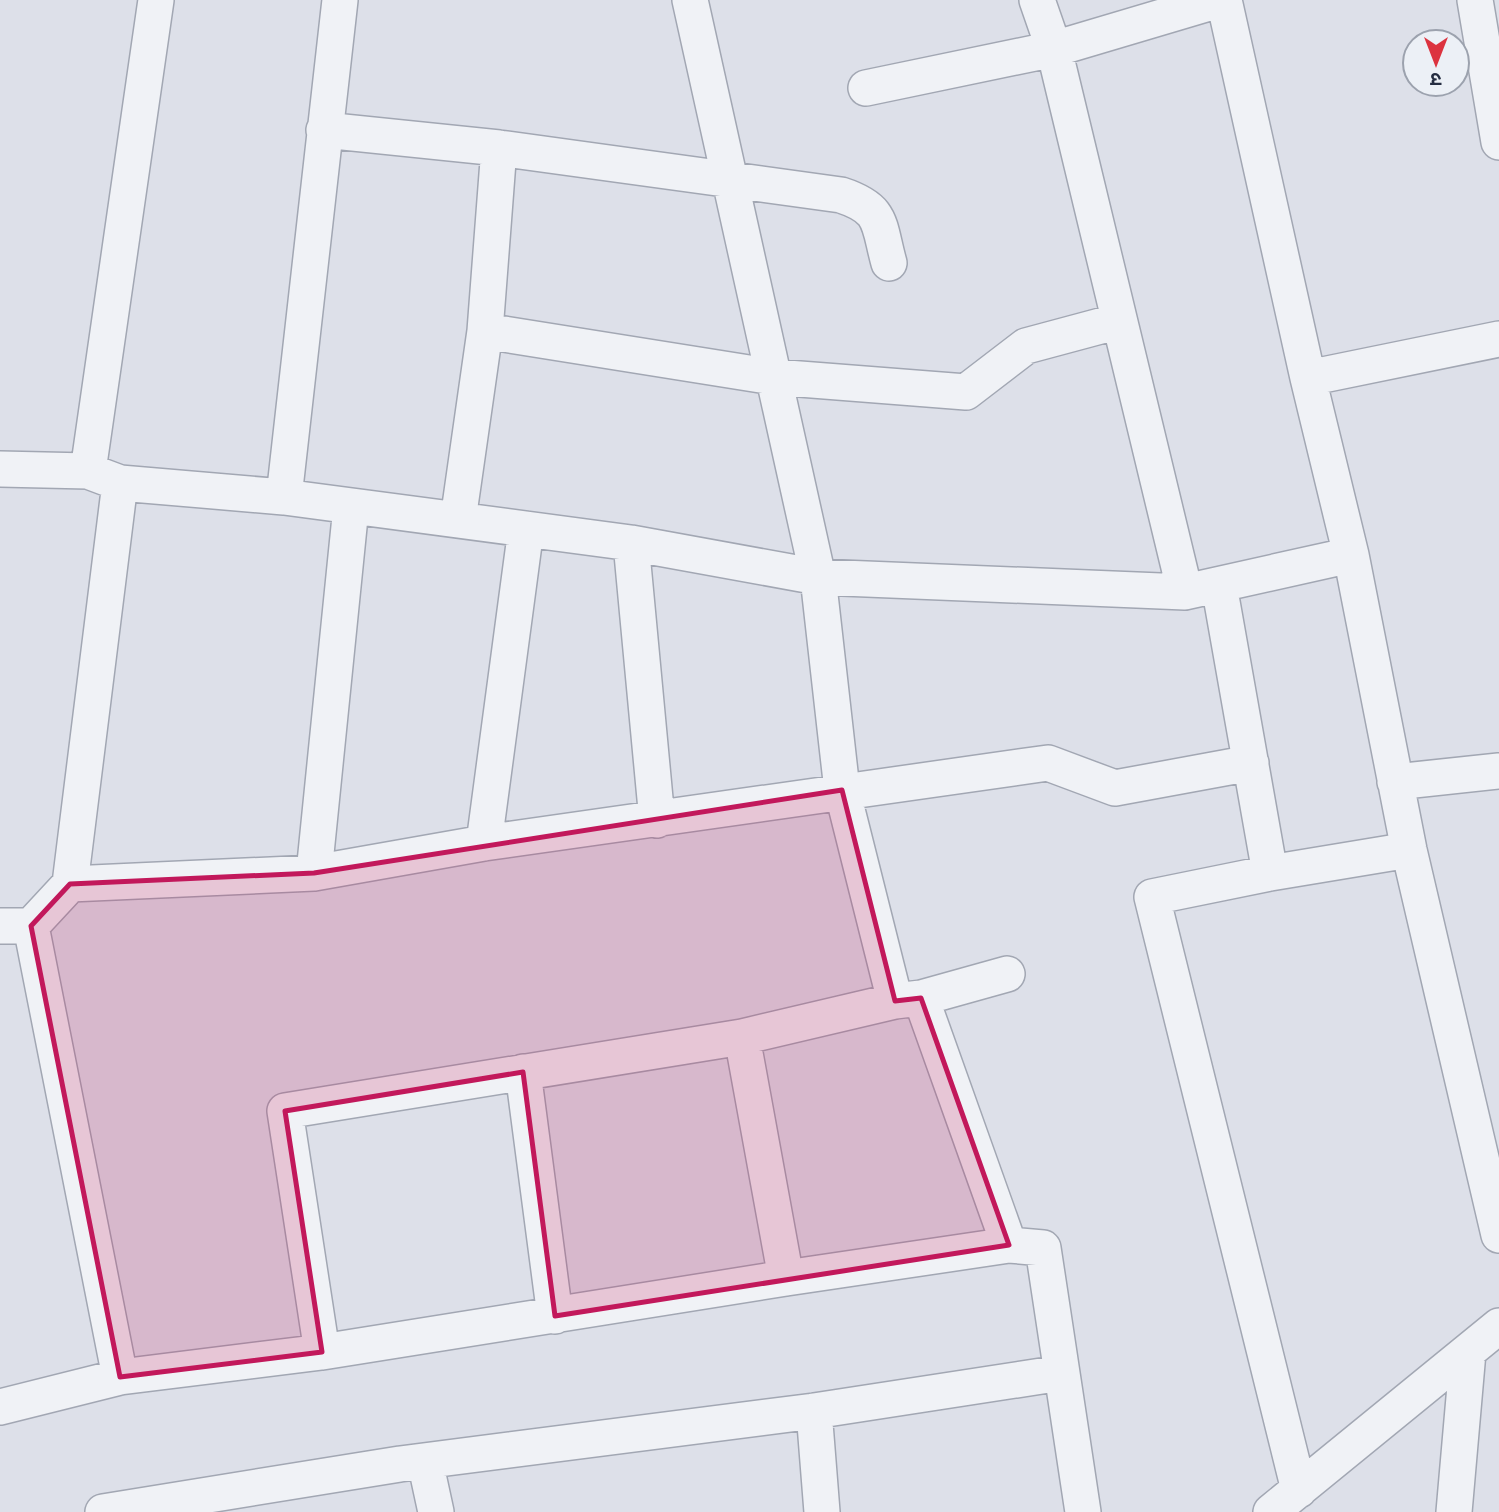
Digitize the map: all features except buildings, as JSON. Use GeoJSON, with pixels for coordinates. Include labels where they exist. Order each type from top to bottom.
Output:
{"type":"FeatureCollection","features":[{"type":"Feature","properties":{"kind":"street"},"geometry":{"type":"LineString","coordinates":[[88,471],[156,0]]}},
{"type":"Feature","properties":{"kind":"street"},"geometry":{"type":"LineString","coordinates":[[284,497],[340,0]]}},
{"type":"Feature","properties":{"kind":"street"},"geometry":{"type":"LineString","coordinates":[[690,0],[818,577],[842,790],[908,1000],[1009,1245]]}},
{"type":"Feature","properties":{"kind":"street"},"geometry":{"type":"LineString","coordinates":[[1037,0],[1054,49],[1185,592]]}},
{"type":"Feature","properties":{"kind":"street"},"geometry":{"type":"LineString","coordinates":[[866,88],[1054,49],[1222,0],[1351,555],[1409,850],[1499,1235]]}},
{"type":"Feature","properties":{"kind":"street"},"geometry":{"type":"LineString","coordinates":[[1475,0],[1499,142]]}},
{"type":"Feature","properties":{"kind":"street"},"geometry":{"type":"LineString","coordinates":[[324,130],[499,148],[841,195],[861,202],[874,211],[889,264]]}},
{"type":"Feature","properties":{"kind":"street"},"geometry":{"type":"LineString","coordinates":[[458,520],[485,331],[499,148]]}},
{"type":"Feature","properties":{"kind":"street"},"geometry":{"type":"LineString","coordinates":[[485,331],[774,377],[966,392],[1026,346],[1119,321]]}},
{"type":"Feature","properties":{"kind":"street"},"geometry":{"type":"LineString","coordinates":[[1308,378],[1499,339]]}},
{"type":"Feature","properties":{"kind":"street"},"geometry":{"type":"LineString","coordinates":[[0,469],[88,471],[120,483],[284,497],[631,543],[818,577],[1185,592],[1351,555]]}},
{"type":"Feature","properties":{"kind":"street"},"geometry":{"type":"LineString","coordinates":[[70,884],[120,483]]}},
{"type":"Feature","properties":{"kind":"street"},"geometry":{"type":"LineString","coordinates":[[314,873],[351,507]]}},
{"type":"Feature","properties":{"kind":"street"},"geometry":{"type":"LineString","coordinates":[[484,843],[526,529]]}},
{"type":"Feature","properties":{"kind":"street"},"geometry":{"type":"LineString","coordinates":[[631,543],[657,820]]}},
{"type":"Feature","properties":{"kind":"street"},"geometry":{"type":"LineString","coordinates":[[1219,585],[1270,873]]}},
{"type":"Feature","properties":{"kind":"street"},"geometry":{"type":"LineString","coordinates":[[120,1377],[16,926],[70,884],[314,873],[484,843],[657,820],[842,790],[1048,763],[1115,788],[1251,763]]}},
{"type":"Feature","properties":{"kind":"street"},"geometry":{"type":"LineString","coordinates":[[1395,782],[1499,771]]}},
{"type":"Feature","properties":{"kind":"street"},"geometry":{"type":"LineString","coordinates":[[1299,1490],[1152,897],[1270,873],[1409,850]]}},
{"type":"Feature","properties":{"kind":"street"},"geometry":{"type":"LineString","coordinates":[[322,1352],[285,1111],[742,1037],[908,1000],[1007,974]]}},
{"type":"Feature","properties":{"kind":"street"},"geometry":{"type":"LineString","coordinates":[[742,1037],[786,1278]]}},
{"type":"Feature","properties":{"kind":"street"},"geometry":{"type":"LineString","coordinates":[[523,1072],[555,1316]]}},
{"type":"Feature","properties":{"kind":"street"},"geometry":{"type":"LineString","coordinates":[[0,1407],[120,1377],[322,1352],[1009,1245],[1043,1248],[1083,1512]]}},
{"type":"Feature","properties":{"kind":"street"},"geometry":{"type":"LineString","coordinates":[[1271,1512],[1499,1326]]}},
{"type":"Feature","properties":{"kind":"street"},"geometry":{"type":"LineString","coordinates":[[1454,1512],[1468,1352]]}},
{"type":"Feature","properties":{"kind":"street"},"geometry":{"type":"LineString","coordinates":[[103,1512],[211,1503],[425,1461],[814,1410],[1061,1373]]}},
{"type":"Feature","properties":{"kind":"street"},"geometry":{"type":"LineString","coordinates":[[814,1410],[822,1512]]}},
{"type":"Feature","properties":{"kind":"street"},"geometry":{"type":"LineString","coordinates":[[425,1461],[436,1512]]}},
{"type":"Feature","properties":{"kind":"highlighted area"},"geometry":{"type":"Polygon","coordinates":[[[842,790],[895,1001],[921,998],[1009,1245],[555,1316],[523,1072],[285,1111],[322,1352],[120,1377],[31,926],[70,884],[314,873],[842,790]]]}}]}
